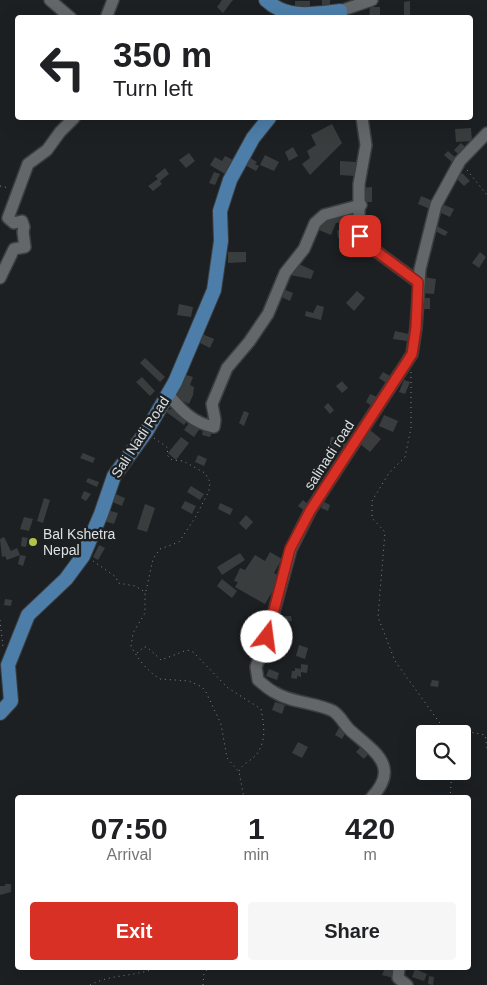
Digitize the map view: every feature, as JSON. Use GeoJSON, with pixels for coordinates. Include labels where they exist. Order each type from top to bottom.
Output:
{"type":"FeatureCollection","features":[{"type":"Feature","properties":{"kind":"main road"},"geometry":{"type":"LineString","coordinates":[[266,0],[274,6],[300,15]]}},
{"type":"Feature","properties":{"kind":"main road"},"geometry":{"type":"LineString","coordinates":[[322,15],[340,14]]}},
{"type":"Feature","properties":{"kind":"main road","name":"Sali Nadi Road"},"geometry":{"type":"LineString","coordinates":[[0,713],[11,701],[7,672],[8,665],[28,615],[66,579],[83,556],[101,514],[114,476],[146,432],[168,394],[212,295],[221,241],[220,212],[230,180],[253,138],[267,120]]}},
{"type":"Feature","properties":{"kind":"street"},"geometry":{"type":"LineString","coordinates":[[50,0],[68,15]]}},
{"type":"Feature","properties":{"kind":"street"},"geometry":{"type":"LineString","coordinates":[[107,15],[113,0]]}},
{"type":"Feature","properties":{"kind":"street"},"geometry":{"type":"LineString","coordinates":[[340,14],[372,0]]}},
{"type":"Feature","properties":{"kind":"street"},"geometry":{"type":"LineString","coordinates":[[0,278],[14,248],[25,247],[22,221],[14,222],[8,218],[28,164],[48,150],[60,132],[72,120]]}},
{"type":"Feature","properties":{"kind":"street"},"geometry":{"type":"LineString","coordinates":[[362,120],[366,145],[359,184],[361,205],[359,231],[362,240],[418,282]]}},
{"type":"Feature","properties":{"kind":"street","name":"salinadi road"},"geometry":{"type":"LineString","coordinates":[[373,795],[381,787],[385,774],[383,763],[371,747],[349,730],[334,712],[274,693],[258,680],[256,667],[267,637],[290,549],[310,511],[412,354],[416,328],[418,282],[436,205],[460,161],[487,133]]}},
{"type":"Feature","properties":{"kind":"street"},"geometry":{"type":"LineString","coordinates":[[168,394],[187,415],[200,423],[214,427],[215,420],[212,404],[227,368],[249,342],[268,314],[285,273],[304,249],[317,219],[324,215],[361,205]]}},
{"type":"Feature","properties":{"kind":"street"},"geometry":{"type":"LineString","coordinates":[[398,970],[398,978],[407,985]]}},
{"type":"Feature","properties":{"kind":"path"},"geometry":{"type":"LineString","coordinates":[[460,161],[487,195]]}},
{"type":"Feature","properties":{"kind":"path"},"geometry":{"type":"LineString","coordinates":[[412,373],[411,428],[405,457],[389,473],[372,501],[372,518],[385,532],[378,617],[395,661],[441,725]]}},
{"type":"Feature","properties":{"kind":"path"},"geometry":{"type":"LineString","coordinates":[[146,432],[168,448],[168,455],[172,460],[183,461],[205,473],[210,482],[207,496],[180,542],[160,550],[153,559],[149,570],[149,583],[145,592],[145,613],[137,623],[130,640],[130,646],[160,678],[189,682],[202,687],[221,724],[227,758],[239,772],[243,795]]}},
{"type":"Feature","properties":{"kind":"path"},"geometry":{"type":"LineString","coordinates":[[83,556],[108,570],[116,577],[118,583],[135,586],[145,592]]}},
{"type":"Feature","properties":{"kind":"path"},"geometry":{"type":"LineString","coordinates":[[0,620],[3,646],[13,656]]}},
{"type":"Feature","properties":{"kind":"path"},"geometry":{"type":"LineString","coordinates":[[136,654],[144,647],[147,647],[162,660],[187,650],[193,652],[228,688],[261,709],[264,737],[257,754],[247,761],[239,772]]}},
{"type":"Feature","properties":{"kind":"path"},"geometry":{"type":"LineString","coordinates":[[471,732],[484,735],[487,748]]}},
{"type":"Feature","properties":{"kind":"path"},"geometry":{"type":"LineString","coordinates":[[450,795],[451,780]]}},
{"type":"Feature","properties":{"kind":"path"},"geometry":{"type":"LineString","coordinates":[[90,985],[105,978],[135,975],[150,970]]}},
{"type":"Feature","properties":{"kind":"path"},"geometry":{"type":"LineString","coordinates":[[202,985],[204,974],[207,970]]}},
{"type":"Feature","properties":{"kind":"building"},"geometry":{"type":"Polygon","coordinates":[[[222,0],[233,0],[223,13],[217,7],[222,0]]]}},
{"type":"Feature","properties":{"kind":"building"},"geometry":{"type":"Polygon","coordinates":[[[322,0],[330,0],[330,5],[322,5],[322,0]]]}},
{"type":"Feature","properties":{"kind":"building"},"geometry":{"type":"Polygon","coordinates":[[[295,1],[310,1],[310,8],[295,8],[295,1]]]}},
{"type":"Feature","properties":{"kind":"building"},"geometry":{"type":"Polygon","coordinates":[[[410,1],[410,15],[404,15],[404,2],[410,1]]]}},
{"type":"Feature","properties":{"kind":"building"},"geometry":{"type":"Polygon","coordinates":[[[370,7],[380,7],[380,15],[369,15],[370,7]]]}},
{"type":"Feature","properties":{"kind":"building"},"geometry":{"type":"Polygon","coordinates":[[[332,124],[342,143],[310,175],[302,164],[310,158],[307,151],[316,145],[311,135],[332,124]]]}},
{"type":"Feature","properties":{"kind":"building"},"geometry":{"type":"Polygon","coordinates":[[[471,128],[472,141],[456,142],[455,129],[471,128]]]}},
{"type":"Feature","properties":{"kind":"building"},"geometry":{"type":"Polygon","coordinates":[[[461,143],[468,150],[461,157],[454,150],[461,143]]]}},
{"type":"Feature","properties":{"kind":"building"},"geometry":{"type":"Polygon","coordinates":[[[293,147],[298,156],[289,161],[285,152],[293,147]]]}},
{"type":"Feature","properties":{"kind":"building"},"geometry":{"type":"Polygon","coordinates":[[[448,151],[457,159],[453,163],[444,155],[448,151]]]}},
{"type":"Feature","properties":{"kind":"building"},"geometry":{"type":"Polygon","coordinates":[[[189,153],[195,161],[186,168],[179,160],[189,153]]]}},
{"type":"Feature","properties":{"kind":"building"},"geometry":{"type":"Polygon","coordinates":[[[265,155],[279,162],[274,171],[260,165],[265,155]]]}},
{"type":"Feature","properties":{"kind":"building"},"geometry":{"type":"Polygon","coordinates":[[[225,156],[233,160],[225,174],[210,165],[215,157],[222,161],[225,156]]]}},
{"type":"Feature","properties":{"kind":"building"},"geometry":{"type":"Polygon","coordinates":[[[247,156],[257,162],[255,164],[259,166],[256,171],[243,164],[247,156]]]}},
{"type":"Feature","properties":{"kind":"building"},"geometry":{"type":"Polygon","coordinates":[[[340,161],[356,162],[355,176],[340,175],[340,161]]]}},
{"type":"Feature","properties":{"kind":"building"},"geometry":{"type":"Polygon","coordinates":[[[165,168],[169,174],[160,181],[162,184],[153,191],[148,186],[158,179],[155,176],[165,168]]]}},
{"type":"Feature","properties":{"kind":"building"},"geometry":{"type":"Polygon","coordinates":[[[214,172],[220,174],[215,185],[209,183],[214,172]]]}},
{"type":"Feature","properties":{"kind":"building"},"geometry":{"type":"Polygon","coordinates":[[[462,173],[470,181],[464,186],[456,178],[462,173]]]}},
{"type":"Feature","properties":{"kind":"building"},"geometry":{"type":"Polygon","coordinates":[[[372,187],[372,202],[364,202],[363,188],[372,187]]]}},
{"type":"Feature","properties":{"kind":"building"},"geometry":{"type":"Polygon","coordinates":[[[421,196],[433,201],[430,209],[418,204],[421,196]]]}},
{"type":"Feature","properties":{"kind":"building"},"geometry":{"type":"Polygon","coordinates":[[[442,204],[454,209],[450,217],[439,212],[442,204]]]}},
{"type":"Feature","properties":{"kind":"building"},"geometry":{"type":"Polygon","coordinates":[[[355,209],[354,221],[336,223],[331,235],[314,228],[319,222],[355,209]]]}},
{"type":"Feature","properties":{"kind":"building"},"geometry":{"type":"Polygon","coordinates":[[[437,226],[448,232],[445,236],[435,231],[437,226]]]}},
{"type":"Feature","properties":{"kind":"building"},"geometry":{"type":"Polygon","coordinates":[[[337,230],[346,234],[344,239],[338,238],[337,230]]]}},
{"type":"Feature","properties":{"kind":"building"},"geometry":{"type":"Polygon","coordinates":[[[228,252],[246,252],[246,262],[228,263],[228,252]]]}},
{"type":"Feature","properties":{"kind":"building"},"geometry":{"type":"Polygon","coordinates":[[[480,252],[486,257],[479,268],[472,263],[480,252]]]}},
{"type":"Feature","properties":{"kind":"building"},"geometry":{"type":"Polygon","coordinates":[[[299,264],[314,271],[311,279],[290,275],[299,264]]]}},
{"type":"Feature","properties":{"kind":"building"},"geometry":{"type":"Polygon","coordinates":[[[423,277],[436,279],[434,294],[421,293],[423,277]]]}},
{"type":"Feature","properties":{"kind":"building"},"geometry":{"type":"Polygon","coordinates":[[[283,289],[293,293],[290,301],[279,296],[283,289]]]}},
{"type":"Feature","properties":{"kind":"building"},"geometry":{"type":"Polygon","coordinates":[[[357,291],[365,298],[354,311],[346,303],[357,291]]]}},
{"type":"Feature","properties":{"kind":"building"},"geometry":{"type":"Polygon","coordinates":[[[423,298],[430,298],[430,309],[423,309],[423,298]]]}},
{"type":"Feature","properties":{"kind":"building"},"geometry":{"type":"Polygon","coordinates":[[[179,304],[193,307],[191,317],[177,315],[179,304]]]}},
{"type":"Feature","properties":{"kind":"building"},"geometry":{"type":"Polygon","coordinates":[[[317,305],[324,307],[321,320],[305,316],[306,311],[313,313],[317,305]]]}},
{"type":"Feature","properties":{"kind":"building"},"geometry":{"type":"Polygon","coordinates":[[[395,331],[409,334],[407,341],[393,339],[395,331]]]}},
{"type":"Feature","properties":{"kind":"building"},"geometry":{"type":"Polygon","coordinates":[[[200,333],[214,339],[210,348],[196,341],[200,333]]]}},
{"type":"Feature","properties":{"kind":"building"},"geometry":{"type":"Polygon","coordinates":[[[145,358],[165,377],[160,382],[140,363],[145,358]]]}},
{"type":"Feature","properties":{"kind":"building"},"geometry":{"type":"Polygon","coordinates":[[[383,372],[390,376],[386,383],[379,378],[383,372]]]}},
{"type":"Feature","properties":{"kind":"building"},"geometry":{"type":"Polygon","coordinates":[[[183,374],[193,377],[190,385],[194,387],[193,395],[189,404],[173,396],[183,374]]]}},
{"type":"Feature","properties":{"kind":"building"},"geometry":{"type":"Polygon","coordinates":[[[142,377],[155,391],[150,396],[136,382],[142,377]]]}},
{"type":"Feature","properties":{"kind":"building"},"geometry":{"type":"Polygon","coordinates":[[[404,380],[410,382],[405,394],[399,392],[404,380]]]}},
{"type":"Feature","properties":{"kind":"building"},"geometry":{"type":"Polygon","coordinates":[[[342,381],[348,388],[342,393],[336,386],[342,381]]]}},
{"type":"Feature","properties":{"kind":"building"},"geometry":{"type":"Polygon","coordinates":[[[370,394],[377,397],[372,406],[366,402],[370,394]]]}},
{"type":"Feature","properties":{"kind":"building"},"geometry":{"type":"Polygon","coordinates":[[[328,403],[334,410],[330,414],[324,407],[328,403]]]}},
{"type":"Feature","properties":{"kind":"building"},"geometry":{"type":"Polygon","coordinates":[[[173,408],[187,421],[184,425],[165,411],[173,408]]]}},
{"type":"Feature","properties":{"kind":"building"},"geometry":{"type":"Polygon","coordinates":[[[244,411],[249,413],[244,426],[239,423],[244,411]]]}},
{"type":"Feature","properties":{"kind":"building"},"geometry":{"type":"Polygon","coordinates":[[[384,415],[398,421],[393,432],[379,426],[384,415]]]}},
{"type":"Feature","properties":{"kind":"building"},"geometry":{"type":"Polygon","coordinates":[[[191,420],[201,427],[194,437],[184,430],[191,420]]]}},
{"type":"Feature","properties":{"kind":"building"},"geometry":{"type":"Polygon","coordinates":[[[204,427],[213,429],[210,437],[202,435],[204,427]]]}},
{"type":"Feature","properties":{"kind":"building"},"geometry":{"type":"Polygon","coordinates":[[[370,430],[381,439],[370,452],[359,443],[370,430]]]}},
{"type":"Feature","properties":{"kind":"building"},"geometry":{"type":"Polygon","coordinates":[[[181,437],[189,443],[176,460],[168,453],[181,437]]]}},
{"type":"Feature","properties":{"kind":"building"},"geometry":{"type":"Polygon","coordinates":[[[331,437],[346,438],[345,449],[329,448],[331,437]]]}},
{"type":"Feature","properties":{"kind":"building"},"geometry":{"type":"Polygon","coordinates":[[[83,453],[95,458],[93,463],[80,458],[83,453]]]}},
{"type":"Feature","properties":{"kind":"building"},"geometry":{"type":"Polygon","coordinates":[[[198,455],[207,459],[204,466],[195,462],[198,455]]]}},
{"type":"Feature","properties":{"kind":"building"},"geometry":{"type":"Polygon","coordinates":[[[88,478],[99,482],[97,487],[86,482],[88,478]]]}},
{"type":"Feature","properties":{"kind":"building"},"geometry":{"type":"Polygon","coordinates":[[[191,486],[204,494],[200,500],[187,492],[191,486]]]}},
{"type":"Feature","properties":{"kind":"building"},"geometry":{"type":"Polygon","coordinates":[[[84,491],[91,494],[86,501],[81,498],[84,491]]]}},
{"type":"Feature","properties":{"kind":"building"},"geometry":{"type":"Polygon","coordinates":[[[113,493],[125,498],[122,506],[110,501],[113,493]]]}},
{"type":"Feature","properties":{"kind":"building"},"geometry":{"type":"Polygon","coordinates":[[[44,498],[50,500],[43,523],[37,521],[44,498]]]}},
{"type":"Feature","properties":{"kind":"building"},"geometry":{"type":"Polygon","coordinates":[[[303,500],[309,505],[304,510],[298,506],[303,500]]]}},
{"type":"Feature","properties":{"kind":"building"},"geometry":{"type":"Polygon","coordinates":[[[185,501],[196,506],[192,514],[181,508],[185,501]]]}},
{"type":"Feature","properties":{"kind":"building"},"geometry":{"type":"Polygon","coordinates":[[[324,502],[330,505],[328,511],[321,508],[324,502]]]}},
{"type":"Feature","properties":{"kind":"building"},"geometry":{"type":"Polygon","coordinates":[[[220,503],[233,509],[230,515],[218,509],[220,503]]]}},
{"type":"Feature","properties":{"kind":"building"},"geometry":{"type":"Polygon","coordinates":[[[145,504],[155,508],[147,532],[137,529],[145,504]]]}},
{"type":"Feature","properties":{"kind":"building"},"geometry":{"type":"Polygon","coordinates":[[[107,510],[118,513],[114,524],[104,521],[107,510]]]}},
{"type":"Feature","properties":{"kind":"building"},"geometry":{"type":"Polygon","coordinates":[[[246,515],[253,522],[246,530],[239,523],[246,515]]]}},
{"type":"Feature","properties":{"kind":"building"},"geometry":{"type":"Polygon","coordinates":[[[24,517],[33,519],[29,531],[20,529],[24,517]]]}},
{"type":"Feature","properties":{"kind":"building"},"geometry":{"type":"Polygon","coordinates":[[[4,537],[11,551],[17,548],[20,555],[7,560],[5,556],[2,557],[0,539],[4,537]]]}},
{"type":"Feature","properties":{"kind":"building"},"geometry":{"type":"Polygon","coordinates":[[[22,537],[28,538],[26,547],[21,546],[22,537]]]}},
{"type":"Feature","properties":{"kind":"building"},"geometry":{"type":"Polygon","coordinates":[[[99,545],[105,548],[98,560],[93,557],[99,545]]]}},
{"type":"Feature","properties":{"kind":"building"},"geometry":{"type":"Polygon","coordinates":[[[270,552],[282,559],[274,573],[281,577],[265,604],[235,587],[238,582],[234,581],[240,568],[245,570],[255,555],[265,561],[270,552]]]}},
{"type":"Feature","properties":{"kind":"building"},"geometry":{"type":"Polygon","coordinates":[[[240,553],[245,560],[222,575],[217,567],[240,553]]]}},
{"type":"Feature","properties":{"kind":"building"},"geometry":{"type":"Polygon","coordinates":[[[20,555],[26,556],[23,566],[18,564],[20,555]]]}},
{"type":"Feature","properties":{"kind":"building"},"geometry":{"type":"Polygon","coordinates":[[[222,579],[237,591],[232,598],[217,586],[222,579]]]}},
{"type":"Feature","properties":{"kind":"building"},"geometry":{"type":"Polygon","coordinates":[[[5,599],[12,600],[11,606],[4,605],[5,599]]]}},
{"type":"Feature","properties":{"kind":"building"},"geometry":{"type":"Polygon","coordinates":[[[279,616],[291,616],[292,621],[280,622],[279,616]]]}},
{"type":"Feature","properties":{"kind":"building"},"geometry":{"type":"Polygon","coordinates":[[[299,645],[308,648],[305,659],[296,656],[299,645]]]}},
{"type":"Feature","properties":{"kind":"building"},"geometry":{"type":"Polygon","coordinates":[[[301,664],[308,665],[307,673],[301,672],[301,677],[297,676],[297,679],[291,678],[292,671],[295,671],[295,668],[301,669],[301,664]]]}},
{"type":"Feature","properties":{"kind":"building"},"geometry":{"type":"Polygon","coordinates":[[[269,669],[279,673],[277,680],[266,676],[269,669]]]}},
{"type":"Feature","properties":{"kind":"building"},"geometry":{"type":"Polygon","coordinates":[[[432,680],[439,681],[438,687],[430,686],[432,680]]]}},
{"type":"Feature","properties":{"kind":"building"},"geometry":{"type":"Polygon","coordinates":[[[275,702],[285,705],[282,714],[272,710],[275,702]]]}},
{"type":"Feature","properties":{"kind":"building"},"geometry":{"type":"Polygon","coordinates":[[[340,726],[347,730],[342,739],[335,735],[340,726]]]}},
{"type":"Feature","properties":{"kind":"building"},"geometry":{"type":"Polygon","coordinates":[[[298,742],[308,747],[302,758],[292,753],[298,742]]]}},
{"type":"Feature","properties":{"kind":"building"},"geometry":{"type":"Polygon","coordinates":[[[363,744],[371,751],[364,759],[356,752],[363,744]]]}},
{"type":"Feature","properties":{"kind":"building"},"geometry":{"type":"Polygon","coordinates":[[[5,884],[11,884],[11,892],[0,895],[0,886],[5,886],[5,884]]]}},
{"type":"Feature","properties":{"kind":"building"},"geometry":{"type":"Polygon","coordinates":[[[384,970],[397,970],[393,978],[382,975],[384,970]]]}},
{"type":"Feature","properties":{"kind":"building"},"geometry":{"type":"Polygon","coordinates":[[[415,970],[427,974],[424,981],[412,977],[415,970]]]}},
{"type":"Feature","properties":{"kind":"building"},"geometry":{"type":"Polygon","coordinates":[[[429,976],[434,977],[433,985],[428,984],[429,976]]]}},
{"type":"Feature","properties":{"kind":"place","name":"Bal Kshetra Nepal"},"geometry":{"type":"Point","coordinates":[33,542]}},
{"type":"Feature","properties":{"kind":"route"},"geometry":{"type":"LineString","coordinates":[[267,637],[290,549],[310,511],[401,372],[414,347],[418,282],[365,243],[360,236]]}}]}
